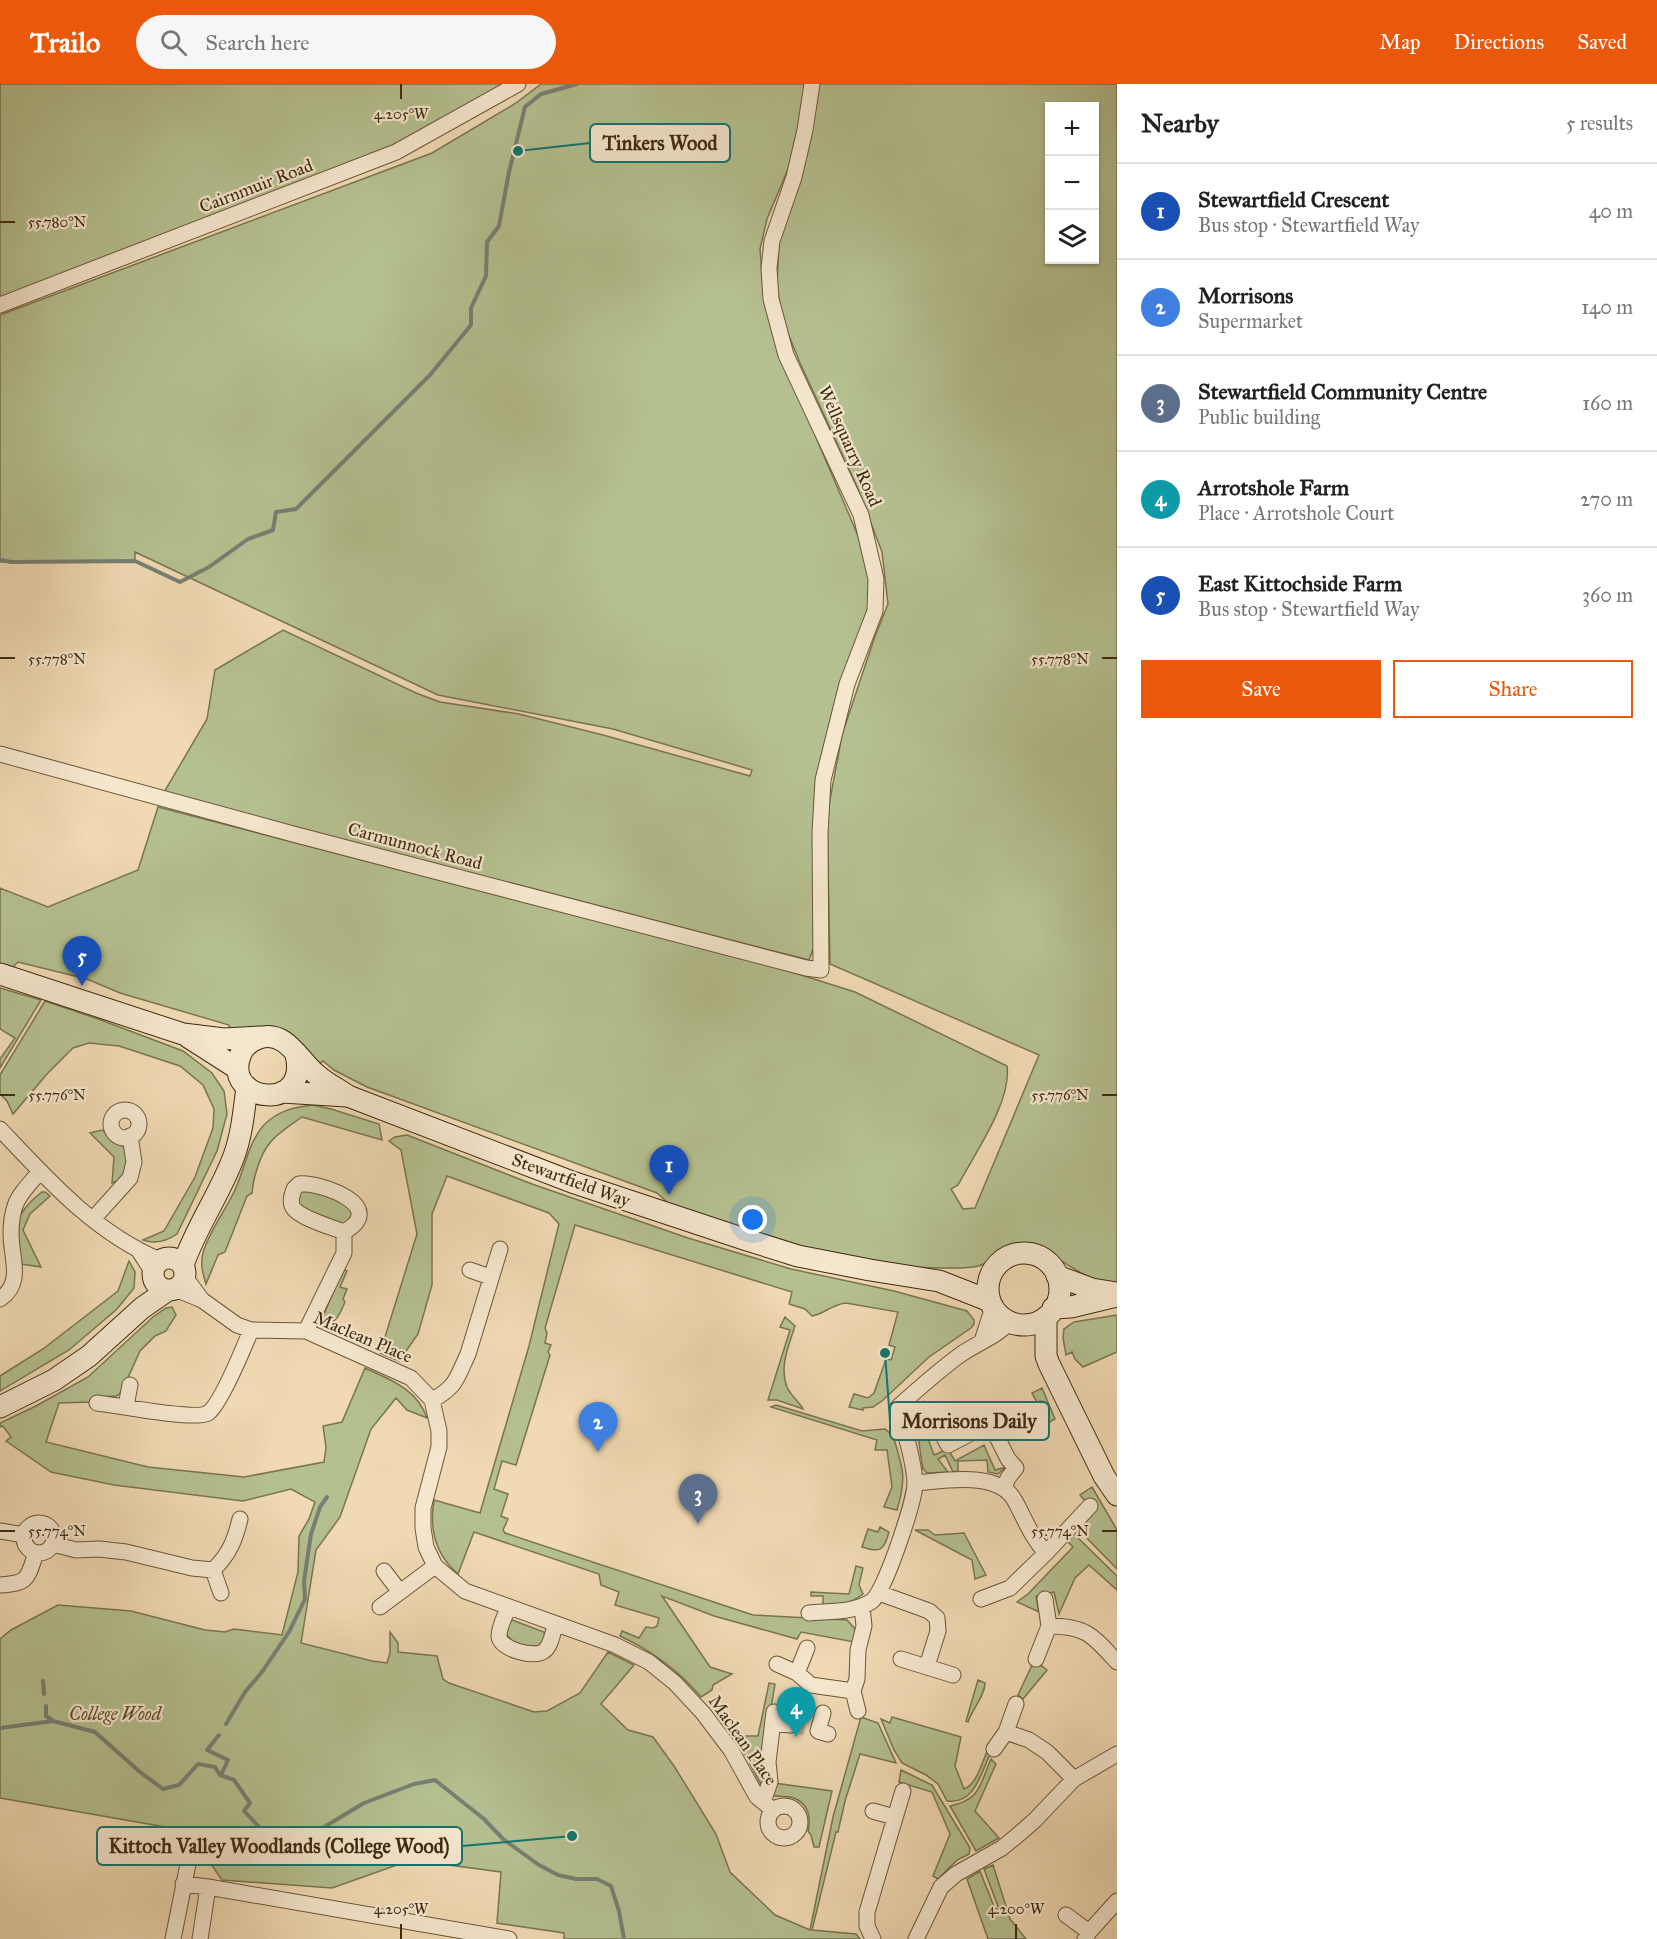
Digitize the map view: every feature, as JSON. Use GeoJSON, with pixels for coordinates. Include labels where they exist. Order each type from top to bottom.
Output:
{"type":"FeatureCollection","features":[{"type":"Feature","properties":{"kind":"street","name":"Cairnmuir Road"},"geometry":{"type":"LineString","coordinates":[[0,305],[396,152],[518,84]]}},
{"type":"Feature","properties":{"kind":"street","name":"Wellsquarry Road"},"geometry":{"type":"LineString","coordinates":[[812,84],[805,130],[794,177],[772,241],[769,268],[771,299],[786,355],[861,514],[876,579],[875,611],[848,684],[823,780],[820,833],[821,970]]}},
{"type":"Feature","properties":{"kind":"street","name":"Carmunnock Road"},"geometry":{"type":"LineString","coordinates":[[0,754],[293,834],[806,968],[821,970]]}},
{"type":"Feature","properties":{"kind":"street"},"geometry":{"type":"LineString","coordinates":[[0,974],[183,1034],[224,1040],[279,1038],[292,1048],[296,1055],[298,1072],[289,1087],[276,1094],[239,1141],[211,1207],[169,1274],[142,1308],[89,1356],[54,1380],[0,1407]]}},
{"type":"Feature","properties":{"kind":"street"},"geometry":{"type":"LineString","coordinates":[[183,1034],[242,1078],[258,1094],[276,1094]]}},
{"type":"Feature","properties":{"kind":"street"},"geometry":{"type":"LineString","coordinates":[[239,1141],[242,1078],[238,1060],[247,1045],[262,1037]]}},
{"type":"Feature","properties":{"kind":"street","name":"Stewartfield Way"},"geometry":{"type":"LineString","coordinates":[[296,1055],[317,1076],[348,1096],[572,1182],[808,1258],[939,1281],[991,1304]]}},
{"type":"Feature","properties":{"kind":"street","name":"Stewartfield Way"},"geometry":{"type":"LineString","coordinates":[[276,1094],[348,1096]]}},
{"type":"Feature","properties":{"kind":"street"},"geometry":{"type":"LineString","coordinates":[[0,1129],[67,1199],[93,1219],[130,1178],[134,1162],[130,1136]]}},
{"type":"Feature","properties":{"kind":"street"},"geometry":{"type":"LineString","coordinates":[[0,1299],[10,1291],[14,1281],[11,1222],[16,1204],[40,1172]]}},
{"type":"Feature","properties":{"kind":"street","name":"Maclean Place"},"geometry":{"type":"LineString","coordinates":[[93,1219],[140,1251],[237,1325],[251,1330],[306,1330],[411,1378],[432,1400]]}},
{"type":"Feature","properties":{"kind":"street"},"geometry":{"type":"LineString","coordinates":[[306,1330],[344,1253],[344,1232]]}},
{"type":"Feature","properties":{"kind":"street"},"geometry":{"type":"LineString","coordinates":[[380,1607],[435,1566],[426,1547],[423,1508],[440,1447],[432,1400],[448,1392],[456,1382],[460,1368],[468,1354],[500,1249]]}},
{"type":"Feature","properties":{"kind":"street"},"geometry":{"type":"LineString","coordinates":[[982,1341],[991,1304],[988,1288],[991,1274],[1002,1260],[1020,1253],[1038,1256],[1046,1261],[1057,1276],[1059,1293],[1050,1312],[1046,1356]]}},
{"type":"Feature","properties":{"kind":"street"},"geometry":{"type":"LineString","coordinates":[[470,1270],[490,1278]]}},
{"type":"Feature","properties":{"kind":"street","name":"Stewartfield Way"},"geometry":{"type":"LineString","coordinates":[[939,1281],[991,1274]]}},
{"type":"Feature","properties":{"kind":"street"},"geometry":{"type":"LineString","coordinates":[[1057,1276],[1092,1289],[1117,1295]]}},
{"type":"Feature","properties":{"kind":"street"},"geometry":{"type":"LineString","coordinates":[[991,1304],[1003,1318],[1015,1323],[1031,1324],[1050,1312],[1117,1295]]}},
{"type":"Feature","properties":{"kind":"street"},"geometry":{"type":"LineString","coordinates":[[809,1613],[862,1606],[879,1593],[891,1565],[915,1484],[898,1407],[943,1368],[982,1341],[1015,1323]]}},
{"type":"Feature","properties":{"kind":"street"},"geometry":{"type":"LineString","coordinates":[[1015,1323],[1046,1356],[1084,1437],[1104,1476],[1117,1495]]}},
{"type":"Feature","properties":{"kind":"street"},"geometry":{"type":"LineString","coordinates":[[97,1403],[182,1415],[198,1416],[207,1413],[217,1403],[251,1330]]}},
{"type":"Feature","properties":{"kind":"street"},"geometry":{"type":"LineString","coordinates":[[126,1406],[130,1385]]}},
{"type":"Feature","properties":{"kind":"street"},"geometry":{"type":"LineString","coordinates":[[994,1432],[1041,1409]]}},
{"type":"Feature","properties":{"kind":"street"},"geometry":{"type":"LineString","coordinates":[[936,1422],[948,1445],[990,1424],[1008,1460],[1016,1468],[1004,1488]]}},
{"type":"Feature","properties":{"kind":"street"},"geometry":{"type":"LineString","coordinates":[[915,1484],[964,1480],[988,1481],[1004,1488],[1014,1498],[1034,1541],[1046,1553]]}},
{"type":"Feature","properties":{"kind":"street"},"geometry":{"type":"LineString","coordinates":[[981,1599],[1010,1588],[1090,1506]]}},
{"type":"Feature","properties":{"kind":"street"},"geometry":{"type":"LineString","coordinates":[[53,1544],[76,1550],[99,1549],[126,1552],[192,1568],[213,1570],[225,1559],[232,1548],[240,1519]]}},
{"type":"Feature","properties":{"kind":"street"},"geometry":{"type":"LineString","coordinates":[[33,1524],[47,1525],[52,1530],[53,1544],[46,1551],[36,1553],[26,1546],[24,1535],[33,1524]]}},
{"type":"Feature","properties":{"kind":"street"},"geometry":{"type":"LineString","coordinates":[[0,1531],[24,1535]]}},
{"type":"Feature","properties":{"kind":"street"},"geometry":{"type":"LineString","coordinates":[[0,1585],[20,1582],[28,1577],[36,1553]]}},
{"type":"Feature","properties":{"kind":"street","name":"Maclean Place"},"geometry":{"type":"LineString","coordinates":[[435,1566],[465,1591],[629,1651],[649,1662],[675,1683],[703,1713],[731,1750],[757,1797],[768,1806],[771,1782],[768,1762],[774,1717],[790,1725]]}},
{"type":"Feature","properties":{"kind":"street"},"geometry":{"type":"LineString","coordinates":[[213,1570],[221,1593]]}},
{"type":"Feature","properties":{"kind":"street"},"geometry":{"type":"LineString","coordinates":[[384,1571],[399,1592]]}},
{"type":"Feature","properties":{"kind":"street"},"geometry":{"type":"LineString","coordinates":[[879,1593],[929,1611],[937,1618],[938,1631],[927,1666]]}},
{"type":"Feature","properties":{"kind":"street"},"geometry":{"type":"LineString","coordinates":[[1036,1659],[1050,1626],[1045,1599]]}},
{"type":"Feature","properties":{"kind":"street"},"geometry":{"type":"LineString","coordinates":[[858,1711],[853,1691],[857,1679],[858,1650],[864,1626],[862,1606]]}},
{"type":"Feature","properties":{"kind":"street"},"geometry":{"type":"LineString","coordinates":[[508,1608],[499,1634],[499,1639],[504,1646],[538,1654],[548,1647],[555,1625]]}},
{"type":"Feature","properties":{"kind":"street"},"geometry":{"type":"LineString","coordinates":[[1050,1626],[1066,1626],[1083,1630],[1117,1662]]}},
{"type":"Feature","properties":{"kind":"street"},"geometry":{"type":"LineString","coordinates":[[797,1673],[807,1648]]}},
{"type":"Feature","properties":{"kind":"street"},"geometry":{"type":"LineString","coordinates":[[901,1659],[953,1675]]}},
{"type":"Feature","properties":{"kind":"street"},"geometry":{"type":"LineString","coordinates":[[777,1664],[797,1673],[811,1685],[853,1691]]}},
{"type":"Feature","properties":{"kind":"street"},"geometry":{"type":"LineString","coordinates":[[994,1749],[1006,1732],[1016,1704]]}},
{"type":"Feature","properties":{"kind":"street"},"geometry":{"type":"LineString","coordinates":[[817,1731],[823,1713]]}},
{"type":"Feature","properties":{"kind":"street"},"geometry":{"type":"LineString","coordinates":[[1006,1732],[1029,1740],[1047,1752],[1074,1779]]}},
{"type":"Feature","properties":{"kind":"street"},"geometry":{"type":"LineString","coordinates":[[916,1939],[941,1887],[956,1874],[1002,1848],[1020,1834],[1074,1779],[1117,1754]]}},
{"type":"Feature","properties":{"kind":"street"},"geometry":{"type":"LineString","coordinates":[[873,1939],[867,1926],[867,1912],[903,1791]]}},
{"type":"Feature","properties":{"kind":"street"},"geometry":{"type":"LineString","coordinates":[[873,1811],[894,1817]]}},
{"type":"Feature","properties":{"kind":"street"},"geometry":{"type":"LineString","coordinates":[[174,1939],[188,1864]]}},
{"type":"Feature","properties":{"kind":"street"},"geometry":{"type":"LineString","coordinates":[[183,1884],[509,1939]]}},
{"type":"Feature","properties":{"kind":"street"},"geometry":{"type":"LineString","coordinates":[[200,1939],[208,1887]]}},
{"type":"Feature","properties":{"kind":"street"},"geometry":{"type":"LineString","coordinates":[[1066,1915],[1087,1935],[1117,1900]]}},
{"type":"Feature","properties":{"kind":"green space"},"geometry":{"type":"Polygon","coordinates":[[[0,84],[518,84],[448,127],[0,298],[0,84]]]}},
{"type":"Feature","properties":{"kind":"green space"},"geometry":{"type":"Polygon","coordinates":[[[541,84],[806,84],[796,150],[767,219],[760,249],[764,301],[781,355],[867,557],[872,594],[823,757],[815,944],[809,960],[163,794],[207,719],[215,670],[283,630],[416,693],[440,702],[519,714],[750,776],[752,770],[613,729],[438,695],[135,552],[135,561],[0,562],[0,315],[432,153],[516,103],[541,84]]]}},
{"type":"Feature","properties":{"kind":"green space"},"geometry":{"type":"Polygon","coordinates":[[[816,84],[1117,84],[1117,1285],[1093,1279],[1052,1255],[1030,1248],[1017,1249],[974,1267],[937,1268],[867,1261],[799,1247],[665,1207],[666,1201],[657,1193],[367,1087],[334,1070],[323,1061],[317,1066],[297,1040],[282,1029],[263,1027],[231,1032],[229,1025],[120,993],[87,979],[18,962],[12,968],[0,964],[0,888],[48,907],[138,870],[158,807],[782,969],[855,992],[1007,1066],[1004,1095],[991,1127],[958,1185],[951,1189],[963,1209],[975,1208],[1039,1055],[830,964],[827,816],[842,735],[888,604],[882,552],[857,487],[781,316],[777,282],[779,243],[816,84]]]}},
{"type":"Feature","properties":{"kind":"green space"},"geometry":{"type":"Polygon","coordinates":[[[0,988],[41,1000],[0,1068],[0,1059],[15,1038],[0,1029],[0,988]]]}},
{"type":"Feature","properties":{"kind":"green space"},"geometry":{"type":"Polygon","coordinates":[[[45,1001],[183,1051],[212,1073],[224,1091],[227,1114],[217,1151],[177,1234],[156,1242],[143,1240],[164,1231],[195,1177],[213,1128],[214,1109],[203,1085],[180,1066],[119,1046],[89,1043],[73,1048],[13,1114],[7,1101],[0,1094],[0,1075],[45,1001]]]}},
{"type":"Feature","properties":{"kind":"green space"},"geometry":{"type":"Polygon","coordinates":[[[313,1105],[379,1124],[382,1140],[302,1117],[280,1133],[272,1140],[263,1154],[255,1174],[252,1193],[247,1196],[225,1252],[218,1255],[206,1284],[202,1265],[205,1246],[233,1194],[249,1150],[258,1134],[268,1121],[280,1113],[313,1105]]]}},
{"type":"Feature","properties":{"kind":"green space"},"geometry":{"type":"Polygon","coordinates":[[[102,1130],[122,1145],[127,1154],[124,1178],[112,1183],[114,1157],[90,1133],[102,1130]]]}},
{"type":"Feature","properties":{"kind":"green space"},"geometry":{"type":"Polygon","coordinates":[[[407,1135],[532,1184],[688,1238],[791,1269],[894,1291],[967,1311],[974,1320],[971,1328],[929,1357],[882,1401],[873,1407],[863,1408],[863,1410],[849,1407],[854,1394],[868,1398],[874,1393],[886,1359],[891,1360],[895,1347],[889,1345],[898,1312],[846,1303],[812,1316],[805,1309],[789,1304],[792,1292],[575,1225],[545,1328],[547,1333],[545,1343],[551,1345],[548,1352],[550,1355],[516,1465],[502,1461],[494,1489],[508,1494],[501,1516],[508,1519],[503,1530],[505,1533],[753,1615],[847,1620],[857,1631],[854,1642],[801,1632],[797,1639],[714,1616],[662,1596],[710,1667],[732,1674],[713,1685],[712,1690],[701,1697],[664,1662],[620,1636],[622,1631],[639,1638],[646,1627],[657,1626],[659,1618],[615,1605],[619,1592],[601,1585],[599,1574],[474,1532],[458,1574],[450,1567],[436,1541],[433,1521],[434,1500],[480,1513],[529,1346],[559,1224],[549,1213],[447,1176],[432,1214],[432,1285],[418,1334],[399,1361],[380,1353],[417,1234],[401,1150],[389,1141],[395,1137],[407,1135]]]}},
{"type":"Feature","properties":{"kind":"green space"},"geometry":{"type":"Polygon","coordinates":[[[310,1188],[349,1206],[352,1209],[352,1219],[343,1224],[302,1208],[298,1203],[299,1193],[310,1188]]]}},
{"type":"Feature","properties":{"kind":"green space"},"geometry":{"type":"Polygon","coordinates":[[[42,1192],[50,1196],[30,1214],[23,1230],[41,1267],[21,1264],[15,1231],[24,1209],[42,1192]]]}},
{"type":"Feature","properties":{"kind":"green space"},"geometry":{"type":"Polygon","coordinates":[[[129,1261],[135,1272],[134,1288],[117,1309],[69,1350],[0,1391],[0,1376],[43,1349],[118,1291],[129,1261]]]}},
{"type":"Feature","properties":{"kind":"green space"},"geometry":{"type":"Polygon","coordinates":[[[343,1269],[347,1271],[340,1287],[347,1289],[343,1299],[345,1302],[337,1318],[332,1323],[323,1326],[321,1321],[343,1269]]]}},
{"type":"Feature","properties":{"kind":"green space","name":"College Wood"},"geometry":{"type":"Polygon","coordinates":[[[172,1307],[176,1315],[166,1331],[155,1336],[140,1351],[122,1391],[117,1396],[97,1397],[91,1402],[59,1403],[46,1442],[148,1467],[244,1477],[324,1462],[326,1447],[323,1426],[342,1422],[365,1368],[402,1387],[417,1400],[427,1418],[407,1410],[396,1398],[371,1429],[340,1517],[316,1550],[301,1643],[387,1663],[390,1653],[390,1632],[398,1643],[398,1652],[437,1656],[443,1679],[449,1683],[534,1712],[547,1711],[580,1693],[608,1652],[634,1665],[601,1704],[628,1730],[653,1737],[674,1766],[716,1834],[730,1872],[775,1915],[810,1930],[833,1817],[861,1717],[878,1723],[896,1763],[860,1754],[838,1832],[836,1832],[812,1930],[856,1934],[860,1939],[564,1939],[564,1933],[497,1923],[501,1872],[411,1860],[332,1888],[222,1880],[188,1831],[0,1798],[0,1639],[11,1630],[58,1605],[131,1611],[205,1630],[225,1632],[234,1629],[282,1635],[298,1572],[299,1536],[309,1519],[315,1502],[291,1489],[243,1501],[114,1485],[51,1472],[6,1441],[11,1437],[3,1426],[0,1427],[0,1423],[88,1377],[153,1317],[166,1308],[172,1307]]]}},
{"type":"Feature","properties":{"kind":"green space"},"geometry":{"type":"Polygon","coordinates":[[[1117,1315],[1117,1352],[1083,1367],[1072,1352],[1066,1355],[1064,1329],[1074,1322],[1117,1315]]]}},
{"type":"Feature","properties":{"kind":"green space"},"geometry":{"type":"Polygon","coordinates":[[[785,1317],[795,1326],[784,1364],[785,1379],[787,1387],[803,1409],[777,1400],[768,1400],[790,1330],[780,1327],[785,1317]]]}},
{"type":"Feature","properties":{"kind":"green space"},"geometry":{"type":"Polygon","coordinates":[[[1042,1388],[1055,1419],[1048,1423],[1032,1393],[1042,1388]]]}},
{"type":"Feature","properties":{"kind":"green space"},"geometry":{"type":"Polygon","coordinates":[[[924,1402],[930,1420],[923,1425],[934,1455],[948,1449],[955,1461],[984,1445],[995,1470],[1006,1467],[998,1474],[988,1472],[987,1460],[958,1461],[958,1471],[953,1472],[945,1455],[938,1459],[948,1472],[927,1473],[923,1469],[919,1436],[919,1419],[924,1402]]]}},
{"type":"Feature","properties":{"kind":"green space"},"geometry":{"type":"Polygon","coordinates":[[[776,1405],[862,1431],[885,1429],[893,1436],[903,1473],[897,1510],[884,1507],[892,1487],[887,1450],[875,1450],[877,1440],[771,1407],[776,1405]]]}},
{"type":"Feature","properties":{"kind":"green space"},"geometry":{"type":"Polygon","coordinates":[[[1092,1487],[1117,1530],[1117,1569],[1079,1530],[1086,1502],[1080,1495],[1092,1487]]]}},
{"type":"Feature","properties":{"kind":"green space"},"geometry":{"type":"Polygon","coordinates":[[[880,1527],[889,1532],[883,1547],[873,1550],[862,1547],[868,1529],[878,1532],[880,1527]]]}},
{"type":"Feature","properties":{"kind":"green space"},"geometry":{"type":"Polygon","coordinates":[[[915,1530],[928,1530],[935,1535],[964,1533],[986,1575],[975,1579],[972,1560],[915,1530]]]}},
{"type":"Feature","properties":{"kind":"green space"},"geometry":{"type":"Polygon","coordinates":[[[1073,1533],[1117,1576],[1117,1590],[1089,1565],[1075,1578],[1059,1614],[1054,1592],[1036,1596],[1039,1612],[1017,1602],[1028,1594],[1073,1547],[1066,1540],[1073,1533]]]}},
{"type":"Feature","properties":{"kind":"green space"},"geometry":{"type":"Polygon","coordinates":[[[856,1566],[863,1568],[859,1585],[863,1594],[854,1600],[823,1606],[823,1596],[811,1596],[811,1592],[849,1594],[856,1566]]]}},
{"type":"Feature","properties":{"kind":"green space"},"geometry":{"type":"Polygon","coordinates":[[[512,1620],[544,1632],[545,1637],[540,1646],[521,1644],[509,1638],[506,1634],[512,1620]]]}},
{"type":"Feature","properties":{"kind":"green space"},"geometry":{"type":"Polygon","coordinates":[[[1032,1665],[1042,1666],[1047,1670],[1023,1699],[1018,1695],[1032,1665]]]}},
{"type":"Feature","properties":{"kind":"green space"},"geometry":{"type":"Polygon","coordinates":[[[978,1680],[985,1683],[984,1688],[968,1722],[966,1721],[978,1680]]]}},
{"type":"Feature","properties":{"kind":"green space"},"geometry":{"type":"Polygon","coordinates":[[[769,1683],[775,1684],[763,1755],[763,1788],[744,1753],[735,1743],[746,1736],[758,1736],[769,1683]]]}},
{"type":"Feature","properties":{"kind":"green space"},"geometry":{"type":"Polygon","coordinates":[[[892,1717],[961,1737],[955,1766],[964,1789],[972,1783],[987,1752],[990,1754],[980,1779],[970,1793],[956,1801],[947,1801],[938,1784],[902,1763],[881,1719],[890,1723],[892,1717]]]}},
{"type":"Feature","properties":{"kind":"green space"},"geometry":{"type":"Polygon","coordinates":[[[991,1759],[996,1764],[975,1811],[999,1838],[976,1851],[950,1806],[968,1800],[978,1790],[991,1759]]]}},
{"type":"Feature","properties":{"kind":"green space"},"geometry":{"type":"Polygon","coordinates":[[[901,1770],[932,1785],[970,1848],[969,1854],[957,1860],[938,1879],[933,1876],[950,1834],[932,1792],[899,1782],[901,1770]]]}},
{"type":"Feature","properties":{"kind":"green space"},"geometry":{"type":"Polygon","coordinates":[[[774,1783],[832,1791],[819,1847],[814,1847],[808,1831],[809,1816],[806,1808],[794,1798],[769,1794],[774,1783]]]}},
{"type":"Feature","properties":{"kind":"green space"},"geometry":{"type":"Polygon","coordinates":[[[993,1865],[1010,1919],[1026,1939],[988,1939],[967,1879],[980,1871],[995,1909],[999,1909],[984,1869],[993,1865]]]}},
{"type":"Feature","properties":{"kind":"waterway"},"geometry":{"type":"LineString","coordinates":[[0,560],[11,562],[135,561],[180,582],[209,567],[248,539],[273,530],[276,512],[296,509],[430,375],[471,325],[471,308],[486,276],[487,242],[499,226],[525,107],[541,94],[577,84]]}},
{"type":"Feature","properties":{"kind":"waterway"},"geometry":{"type":"LineString","coordinates":[[226,1724],[245,1692],[262,1672],[289,1632],[305,1599],[304,1581],[311,1534],[320,1507],[327,1497]]}},
{"type":"Feature","properties":{"kind":"waterway"},"geometry":{"type":"LineString","coordinates":[[43,1681],[44,1694]]}},
{"type":"Feature","properties":{"kind":"waterway"},"geometry":{"type":"LineString","coordinates":[[46,1706],[46,1716],[52,1720]]}},
{"type":"Feature","properties":{"kind":"waterway"},"geometry":{"type":"LineString","coordinates":[[0,1728],[53,1721],[95,1732],[163,1789],[179,1785],[198,1764],[215,1767],[220,1775],[234,1780],[250,1803],[244,1811],[261,1829],[269,1848],[291,1847],[364,1803],[414,1784],[435,1780],[484,1819],[503,1839],[539,1865],[558,1875],[576,1879],[597,1879],[611,1886],[619,1911],[624,1939]]}},
{"type":"Feature","properties":{"kind":"waterway"},"geometry":{"type":"LineString","coordinates":[[219,1735],[207,1750],[228,1760],[221,1775]]}},
{"type":"Feature","properties":{"kind":"tunnel"},"geometry":{"type":"LineString","coordinates":[[790,1725],[806,1728]]}},
{"type":"Feature","properties":{"kind":"place","name":"Tinkers Wood"},"geometry":{"type":"Point","coordinates":[518,151]}},
{"type":"Feature","properties":{"kind":"place","name":"East Kittochside Farm"},"geometry":{"type":"Point","coordinates":[82,986]}},
{"type":"Feature","properties":{"kind":"place","name":"Stewartfield Crescent"},"geometry":{"type":"Point","coordinates":[669,1195]}},
{"type":"Feature","properties":{"kind":"place","name":"Morrisons Daily"},"geometry":{"type":"Point","coordinates":[885,1353]}},
{"type":"Feature","properties":{"kind":"place","name":"Morrisons"},"geometry":{"type":"Point","coordinates":[598,1452]}},
{"type":"Feature","properties":{"kind":"place","name":"Stewartfield Community Centre"},"geometry":{"type":"Point","coordinates":[698,1524]}},
{"type":"Feature","properties":{"kind":"place","name":"Arrotshole Farm"},"geometry":{"type":"Point","coordinates":[796,1737]}},
{"type":"Feature","properties":{"kind":"place","name":"Kittoch Valley Woodlands (College Wood)"},"geometry":{"type":"Point","coordinates":[572,1836]}}]}
